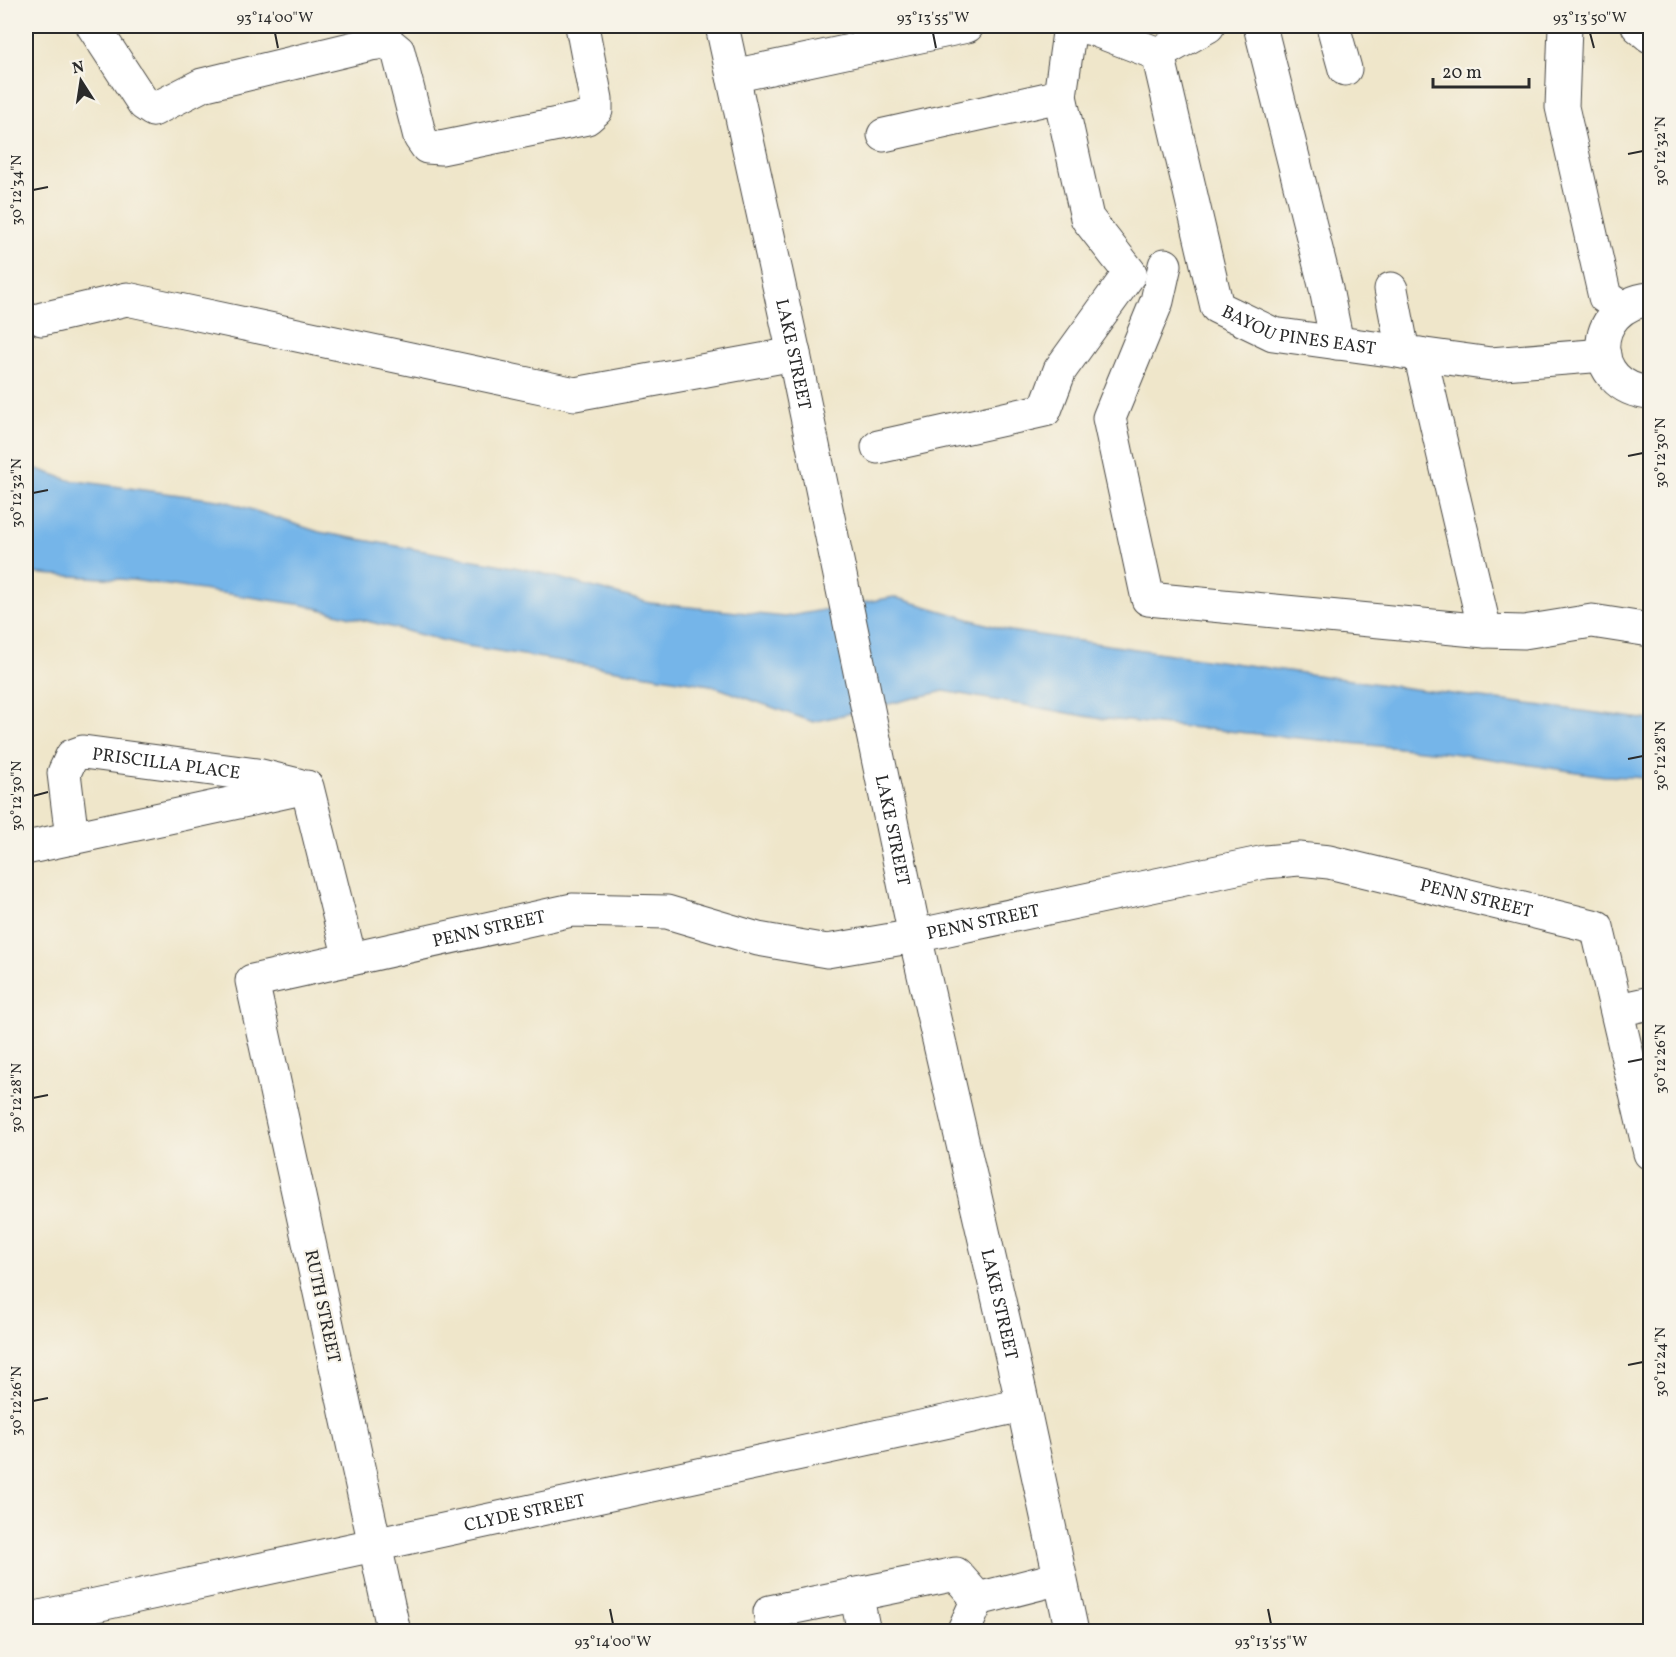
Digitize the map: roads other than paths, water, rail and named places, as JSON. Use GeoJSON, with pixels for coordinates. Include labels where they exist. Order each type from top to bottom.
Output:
{"type":"FeatureCollection","features":[{"type":"Feature","properties":{"kind":"street"},"geometry":{"type":"LineString","coordinates":[[93,26],[144,104],[153,110],[202,85],[369,35],[387,42],[398,51],[420,137],[427,147],[441,148],[586,118],[596,110],[596,99],[582,26]]}},
{"type":"Feature","properties":{"kind":"street","name":"LAKE STREET"},"geometry":{"type":"LineString","coordinates":[[722,26],[794,354],[915,936],[1023,1405],[1072,1632]]}},
{"type":"Feature","properties":{"kind":"street"},"geometry":{"type":"LineString","coordinates":[[733,76],[873,35],[967,26]]}},
{"type":"Feature","properties":{"kind":"street"},"geometry":{"type":"LineString","coordinates":[[1070,26],[1060,96],[1087,218],[1130,273]]}},
{"type":"Feature","properties":{"kind":"street"},"geometry":{"type":"LineString","coordinates":[[1077,26],[1093,29],[1158,54],[1208,26]]}},
{"type":"Feature","properties":{"kind":"street"},"geometry":{"type":"LineString","coordinates":[[1260,26],[1326,289],[1337,343]]}},
{"type":"Feature","properties":{"kind":"street"},"geometry":{"type":"LineString","coordinates":[[1334,26],[1345,69]]}},
{"type":"Feature","properties":{"kind":"street"},"geometry":{"type":"LineString","coordinates":[[1565,26],[1562,106],[1605,297],[1636,304]]}},
{"type":"Feature","properties":{"kind":"street","name":"BAYOU PINES EAST"},"geometry":{"type":"LineString","coordinates":[[1158,54],[1217,307],[1273,334],[1491,364],[1604,354]]}},
{"type":"Feature","properties":{"kind":"street"},"geometry":{"type":"LineString","coordinates":[[884,135],[1060,96]]}},
{"type":"Feature","properties":{"kind":"street"},"geometry":{"type":"LineString","coordinates":[[878,447],[1045,410],[1060,370],[1130,273],[1205,256]]}},
{"type":"Feature","properties":{"kind":"street"},"geometry":{"type":"LineString","coordinates":[[1165,265],[1157,301],[1109,418],[1148,599],[1485,631],[1524,632],[1592,621],[1650,630]]}},
{"type":"Feature","properties":{"kind":"street"},"geometry":{"type":"LineString","coordinates":[[1391,289],[1412,353],[1485,631]]}},
{"type":"Feature","properties":{"kind":"street"},"geometry":{"type":"LineString","coordinates":[[42,319],[126,299],[575,394],[794,354]]}},
{"type":"Feature","properties":{"kind":"street"},"geometry":{"type":"LineString","coordinates":[[1636,304],[1611,320],[1604,334],[1605,363],[1612,376],[1624,386],[1637,392],[1650,393]]}},
{"type":"Feature","properties":{"kind":"street","name":"PRISCILLA PLACE"},"geometry":{"type":"LineString","coordinates":[[72,838],[64,773],[72,756],[83,752],[257,776],[306,787]]}},
{"type":"Feature","properties":{"kind":"street"},"geometry":{"type":"LineString","coordinates":[[306,787],[350,959]]}},
{"type":"Feature","properties":{"kind":"street","name":"PRISCILLA PLACE"},"geometry":{"type":"LineString","coordinates":[[26,848],[306,787]]}},
{"type":"Feature","properties":{"kind":"street","name":"PENN STREET"},"geometry":{"type":"LineString","coordinates":[[252,981],[572,910],[667,912],[758,939],[827,951],[915,936],[1265,861],[1299,859],[1329,862],[1598,927],[1618,1010]]}},
{"type":"Feature","properties":{"kind":"street","name":"RUTH STREET"},"geometry":{"type":"LineString","coordinates":[[252,981],[394,1632]]}},
{"type":"Feature","properties":{"kind":"street"},"geometry":{"type":"LineString","coordinates":[[1650,1003],[1618,1010],[1650,1154]]}},
{"type":"Feature","properties":{"kind":"street","name":"CLYDE STREET"},"geometry":{"type":"LineString","coordinates":[[26,1620],[1023,1405]]}},
{"type":"Feature","properties":{"kind":"street"},"geometry":{"type":"LineString","coordinates":[[774,1632],[770,1612],[956,1574],[978,1599]]}},
{"type":"Feature","properties":{"kind":"street"},"geometry":{"type":"LineString","coordinates":[[978,1599],[1060,1578]]}},
{"type":"Feature","properties":{"kind":"street"},"geometry":{"type":"LineString","coordinates":[[856,1594],[864,1632]]}},
{"type":"Feature","properties":{"kind":"street"},"geometry":{"type":"LineString","coordinates":[[963,1632],[978,1599]]}},
{"type":"Feature","properties":{"kind":"water"},"geometry":{"type":"Polygon","coordinates":[[[26,465],[69,480],[225,501],[319,532],[530,570],[650,603],[785,617],[894,597],[1010,631],[1650,720],[1650,778],[1604,776],[1451,753],[1096,718],[944,691],[813,722],[710,685],[461,645],[304,605],[133,580],[26,573],[26,465]]]}}]}
